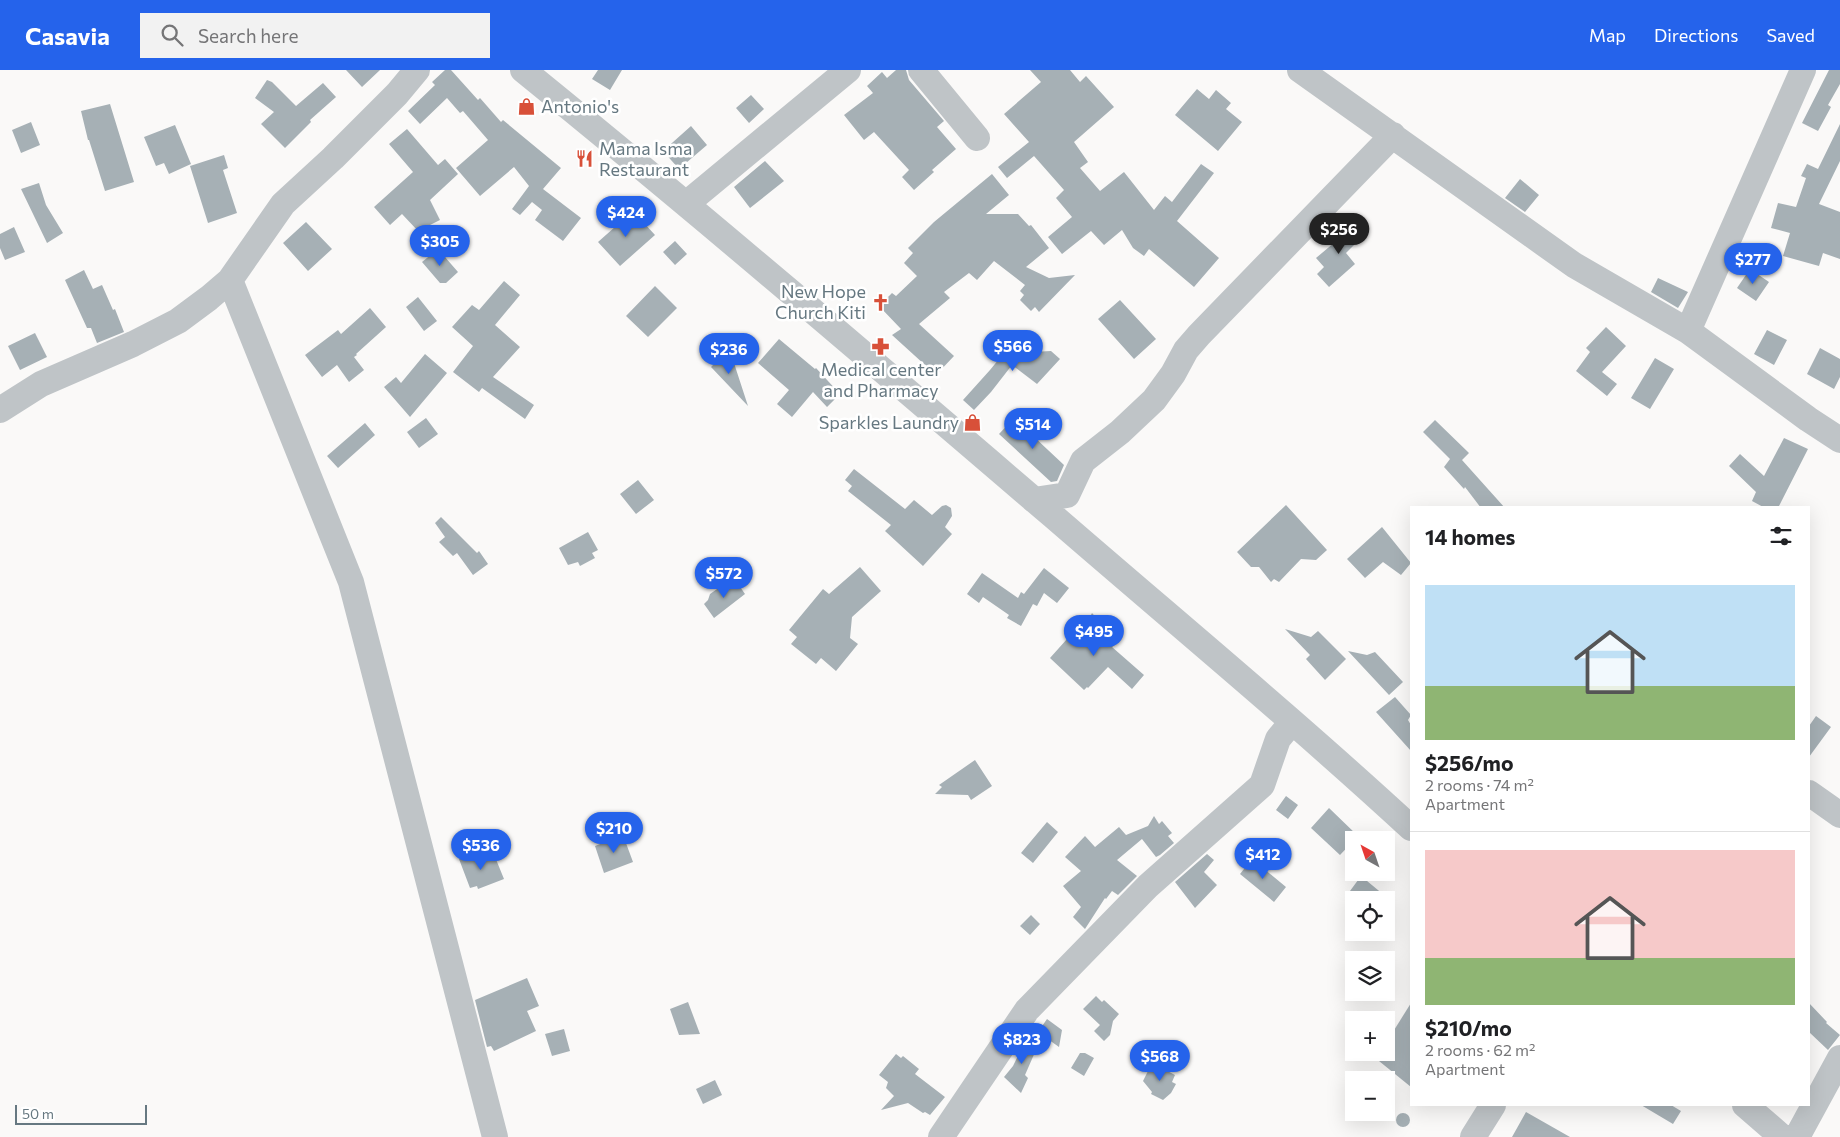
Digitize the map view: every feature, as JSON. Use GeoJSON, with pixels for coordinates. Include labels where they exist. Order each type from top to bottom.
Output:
{"type":"FeatureCollection","features":[{"type":"Feature","properties":{"kind":"street"},"geometry":{"type":"LineString","coordinates":[[0,410],[41,384],[133,344],[178,321],[230,280],[283,204],[340,152],[397,94],[417,70]]}},
{"type":"Feature","properties":{"kind":"street"},"geometry":{"type":"LineString","coordinates":[[523,70],[686,204],[1034,500],[1331,755],[1410,827]]}},
{"type":"Feature","properties":{"kind":"street"},"geometry":{"type":"LineString","coordinates":[[686,204],[848,70]]}},
{"type":"Feature","properties":{"kind":"street"},"geometry":{"type":"LineString","coordinates":[[921,70],[977,138]]}},
{"type":"Feature","properties":{"kind":"street"},"geometry":{"type":"LineString","coordinates":[[1300,70],[1574,265],[1688,331],[1808,419],[1840,440]]}},
{"type":"Feature","properties":{"kind":"street"},"geometry":{"type":"LineString","coordinates":[[1688,331],[1803,70]]}},
{"type":"Feature","properties":{"kind":"street"},"geometry":{"type":"LineString","coordinates":[[1034,500],[1067,495],[1083,461],[1120,432],[1154,400],[1173,374],[1186,350],[1199,335],[1393,136]]}},
{"type":"Feature","properties":{"kind":"street"},"geometry":{"type":"LineString","coordinates":[[230,280],[351,582],[495,1137]]}},
{"type":"Feature","properties":{"kind":"street"},"geometry":{"type":"LineString","coordinates":[[941,1137],[1027,1010],[1148,886],[1262,785],[1278,739],[1292,722]]}},
{"type":"Feature","properties":{"kind":"street"},"geometry":{"type":"LineString","coordinates":[[1810,794],[1840,815]]}},
{"type":"Feature","properties":{"kind":"street"},"geometry":{"type":"LineString","coordinates":[[1797,1137],[1840,1058]]}},
{"type":"Feature","properties":{"kind":"street"},"geometry":{"type":"LineString","coordinates":[[1473,1137],[1492,1106]]}},
{"type":"Feature","properties":{"kind":"street"},"geometry":{"type":"LineString","coordinates":[[1746,1106],[1782,1137]]}},
{"type":"Feature","properties":{"kind":"building"},"geometry":{"type":"Polygon","coordinates":[[[346,70],[380,70],[362,87],[346,70]]]}},
{"type":"Feature","properties":{"kind":"building"},"geometry":{"type":"Polygon","coordinates":[[[445,70],[451,70],[501,122],[503,120],[561,168],[543,189],[581,218],[563,241],[535,220],[542,210],[532,202],[520,215],[512,209],[529,186],[514,167],[480,196],[456,168],[488,140],[463,111],[460,113],[447,98],[420,124],[408,111],[435,85],[432,82],[445,70]]]}},
{"type":"Feature","properties":{"kind":"building"},"geometry":{"type":"Polygon","coordinates":[[[598,70],[622,70],[610,90],[592,79],[598,70]]]}},
{"type":"Feature","properties":{"kind":"building"},"geometry":{"type":"Polygon","coordinates":[[[896,70],[906,70],[909,80],[944,121],[937,127],[956,149],[932,170],[934,172],[914,190],[902,177],[909,170],[874,132],[864,140],[844,115],[873,93],[867,86],[882,72],[887,78],[896,70]]]}},
{"type":"Feature","properties":{"kind":"building"},"geometry":{"type":"Polygon","coordinates":[[[1030,70],[1070,70],[1080,82],[1086,76],[1114,107],[1074,142],[1088,162],[1080,168],[1100,191],[1124,172],[1154,210],[1165,196],[1172,202],[1201,164],[1214,173],[1177,221],[1219,258],[1194,287],[1149,249],[1144,256],[1133,248],[1122,230],[1104,245],[1091,231],[1062,254],[1048,237],[1072,217],[1056,198],[1064,190],[1034,156],[1007,178],[998,167],[1029,142],[1004,114],[1041,82],[1030,70]]]}},
{"type":"Feature","properties":{"kind":"building"},"geometry":{"type":"Polygon","coordinates":[[[1829,70],[1840,70],[1840,84],[1828,105],[1831,107],[1818,131],[1802,123],[1829,70]]]}},
{"type":"Feature","properties":{"kind":"building"},"geometry":{"type":"Polygon","coordinates":[[[267,80],[272,82],[296,106],[323,83],[336,97],[310,120],[311,122],[285,148],[261,124],[274,112],[255,98],[267,80]]]}},
{"type":"Feature","properties":{"kind":"building"},"geometry":{"type":"Polygon","coordinates":[[[1197,89],[1209,99],[1216,90],[1231,103],[1226,109],[1242,122],[1218,151],[1175,115],[1197,89]]]}},
{"type":"Feature","properties":{"kind":"building"},"geometry":{"type":"Polygon","coordinates":[[[751,95],[764,109],[749,123],[736,108],[751,95]]]}},
{"type":"Feature","properties":{"kind":"building"},"geometry":{"type":"Polygon","coordinates":[[[110,104],[134,182],[105,191],[88,140],[81,111],[110,104]]]}},
{"type":"Feature","properties":{"kind":"building"},"geometry":{"type":"Polygon","coordinates":[[[31,122],[40,145],[21,153],[12,130],[31,122]]]}},
{"type":"Feature","properties":{"kind":"building"},"geometry":{"type":"Polygon","coordinates":[[[1840,124],[1840,161],[1819,204],[1840,212],[1840,259],[1823,253],[1819,266],[1783,256],[1790,233],[1771,228],[1778,203],[1796,207],[1806,178],[1801,176],[1807,164],[1818,169],[1840,124]]]}},
{"type":"Feature","properties":{"kind":"building"},"geometry":{"type":"Polygon","coordinates":[[[175,125],[191,164],[169,174],[164,163],[156,166],[144,137],[175,125]]]}},
{"type":"Feature","properties":{"kind":"building"},"geometry":{"type":"Polygon","coordinates":[[[691,126],[707,145],[679,169],[663,151],[691,126]]]}},
{"type":"Feature","properties":{"kind":"building"},"geometry":{"type":"Polygon","coordinates":[[[407,129],[438,165],[445,159],[458,174],[430,200],[440,220],[418,231],[402,214],[390,225],[374,207],[413,172],[389,144],[407,129]]]}},
{"type":"Feature","properties":{"kind":"building"},"geometry":{"type":"Polygon","coordinates":[[[224,155],[228,168],[223,170],[237,213],[208,223],[190,166],[224,155]]]}},
{"type":"Feature","properties":{"kind":"building"},"geometry":{"type":"Polygon","coordinates":[[[765,161],[784,181],[750,208],[734,187],[765,161]]]}},
{"type":"Feature","properties":{"kind":"building"},"geometry":{"type":"Polygon","coordinates":[[[992,174],[1009,195],[986,214],[1018,214],[1029,226],[1031,225],[1049,248],[1026,267],[1049,278],[1075,275],[1039,312],[1035,307],[1031,311],[1020,300],[1024,295],[1020,291],[1025,285],[994,261],[977,280],[969,273],[944,292],[950,298],[919,324],[954,356],[936,375],[892,335],[901,329],[879,306],[892,293],[896,296],[917,276],[904,263],[913,253],[908,248],[934,222],[992,174]]]}},
{"type":"Feature","properties":{"kind":"building"},"geometry":{"type":"Polygon","coordinates":[[[1520,179],[1539,195],[1525,212],[1505,198],[1520,179]]]}},
{"type":"Feature","properties":{"kind":"building"},"geometry":{"type":"Polygon","coordinates":[[[39,183],[46,205],[63,233],[47,243],[21,189],[39,183]]]}},
{"type":"Feature","properties":{"kind":"building"},"geometry":{"type":"Polygon","coordinates":[[[633,211],[655,235],[620,266],[598,242],[633,211]]]}},
{"type":"Feature","properties":{"kind":"building"},"geometry":{"type":"Polygon","coordinates":[[[1352,220],[1365,234],[1346,253],[1355,264],[1329,287],[1317,274],[1324,267],[1316,258],[1341,237],[1338,234],[1352,220]]]}},
{"type":"Feature","properties":{"kind":"building"},"geometry":{"type":"Polygon","coordinates":[[[306,222],[332,249],[308,271],[283,243],[306,222]]]}},
{"type":"Feature","properties":{"kind":"building"},"geometry":{"type":"Polygon","coordinates":[[[14,227],[25,252],[5,260],[0,248],[0,234],[14,227]]]}},
{"type":"Feature","properties":{"kind":"building"},"geometry":{"type":"Polygon","coordinates":[[[675,241],[687,254],[675,265],[663,252],[675,241]]]}},
{"type":"Feature","properties":{"kind":"building"},"geometry":{"type":"Polygon","coordinates":[[[438,249],[458,272],[446,283],[440,283],[422,262],[438,249]]]}},
{"type":"Feature","properties":{"kind":"building"},"geometry":{"type":"Polygon","coordinates":[[[1750,269],[1769,282],[1756,301],[1737,288],[1750,269]]]}},
{"type":"Feature","properties":{"kind":"building"},"geometry":{"type":"Polygon","coordinates":[[[84,270],[93,289],[102,285],[113,310],[115,309],[124,332],[97,343],[91,328],[87,328],[65,280],[84,270]]]}},
{"type":"Feature","properties":{"kind":"building"},"geometry":{"type":"Polygon","coordinates":[[[1658,278],[1688,292],[1678,308],[1651,292],[1658,278]]]}},
{"type":"Feature","properties":{"kind":"building"},"geometry":{"type":"Polygon","coordinates":[[[504,281],[520,295],[495,325],[520,347],[493,377],[534,405],[525,419],[482,388],[479,392],[453,372],[473,346],[452,327],[472,305],[479,310],[504,281]]]}},
{"type":"Feature","properties":{"kind":"building"},"geometry":{"type":"Polygon","coordinates":[[[655,286],[677,308],[648,337],[626,316],[655,286]]]}},
{"type":"Feature","properties":{"kind":"building"},"geometry":{"type":"Polygon","coordinates":[[[418,297],[437,321],[424,331],[406,307],[418,297]]]}},
{"type":"Feature","properties":{"kind":"building"},"geometry":{"type":"Polygon","coordinates":[[[1120,300],[1156,339],[1134,359],[1098,319],[1120,300]]]}},
{"type":"Feature","properties":{"kind":"building"},"geometry":{"type":"Polygon","coordinates":[[[370,308],[386,327],[354,357],[364,370],[349,382],[337,365],[322,377],[305,355],[338,330],[341,334],[370,308]]]}},
{"type":"Feature","properties":{"kind":"building"},"geometry":{"type":"Polygon","coordinates":[[[1606,327],[1626,346],[1602,372],[1617,384],[1607,396],[1576,371],[1590,352],[1586,348],[1606,327]]]}},
{"type":"Feature","properties":{"kind":"building"},"geometry":{"type":"Polygon","coordinates":[[[1767,330],[1787,340],[1774,365],[1754,354],[1767,330]]]}},
{"type":"Feature","properties":{"kind":"building"},"geometry":{"type":"Polygon","coordinates":[[[35,333],[47,357],[20,370],[8,346],[35,333]]]}},
{"type":"Feature","properties":{"kind":"building"},"geometry":{"type":"Polygon","coordinates":[[[779,339],[816,368],[840,394],[827,407],[813,392],[792,417],[777,404],[789,390],[758,363],[779,339]]]}},
{"type":"Feature","properties":{"kind":"building"},"geometry":{"type":"Polygon","coordinates":[[[1024,346],[1032,352],[1051,351],[1060,359],[1037,384],[1012,365],[974,410],[963,400],[1008,348],[1017,355],[1024,346]]]}},
{"type":"Feature","properties":{"kind":"building"},"geometry":{"type":"Polygon","coordinates":[[[1820,348],[1840,359],[1840,377],[1834,389],[1807,374],[1820,348]]]}},
{"type":"Feature","properties":{"kind":"building"},"geometry":{"type":"Polygon","coordinates":[[[726,352],[733,360],[748,406],[711,367],[726,352]]]}},
{"type":"Feature","properties":{"kind":"building"},"geometry":{"type":"Polygon","coordinates":[[[425,354],[447,373],[410,417],[384,387],[396,377],[401,383],[425,354]]]}},
{"type":"Feature","properties":{"kind":"building"},"geometry":{"type":"Polygon","coordinates":[[[1655,358],[1674,369],[1650,409],[1631,398],[1655,358]]]}},
{"type":"Feature","properties":{"kind":"building"},"geometry":{"type":"Polygon","coordinates":[[[426,418],[438,434],[419,448],[407,432],[426,418]]]}},
{"type":"Feature","properties":{"kind":"building"},"geometry":{"type":"Polygon","coordinates":[[[1014,418],[1064,465],[1057,481],[1051,482],[999,434],[1014,418]]]}},
{"type":"Feature","properties":{"kind":"building"},"geometry":{"type":"Polygon","coordinates":[[[1435,420],[1469,453],[1462,460],[1503,506],[1479,506],[1465,487],[1464,489],[1444,467],[1450,459],[1423,432],[1435,420]]]}},
{"type":"Feature","properties":{"kind":"building"},"geometry":{"type":"Polygon","coordinates":[[[365,423],[375,435],[338,468],[327,456],[365,423]]]}},
{"type":"Feature","properties":{"kind":"building"},"geometry":{"type":"Polygon","coordinates":[[[1784,438],[1808,449],[1779,506],[1761,506],[1752,501],[1756,492],[1729,466],[1740,454],[1764,476],[1784,438]]]}},
{"type":"Feature","properties":{"kind":"building"},"geometry":{"type":"Polygon","coordinates":[[[854,469],[905,509],[914,500],[932,515],[942,506],[946,505],[951,508],[952,516],[945,527],[952,534],[923,566],[885,531],[891,525],[848,491],[852,486],[845,480],[854,469]]]}},
{"type":"Feature","properties":{"kind":"building"},"geometry":{"type":"Polygon","coordinates":[[[638,480],[654,500],[636,514],[620,494],[638,480]]]}},
{"type":"Feature","properties":{"kind":"building"},"geometry":{"type":"Polygon","coordinates":[[[1286,505],[1327,550],[1316,560],[1301,559],[1279,582],[1274,579],[1271,582],[1259,567],[1251,567],[1237,552],[1286,505]]]}},
{"type":"Feature","properties":{"kind":"building"},"geometry":{"type":"Polygon","coordinates":[[[441,517],[477,553],[479,551],[488,564],[473,575],[457,553],[453,556],[439,542],[445,537],[435,523],[441,517]]]}},
{"type":"Feature","properties":{"kind":"building"},"geometry":{"type":"Polygon","coordinates":[[[1382,527],[1410,564],[1401,575],[1383,562],[1365,578],[1347,559],[1382,527]]]}},
{"type":"Feature","properties":{"kind":"building"},"geometry":{"type":"Polygon","coordinates":[[[588,532],[598,550],[592,553],[595,558],[580,566],[578,562],[568,565],[559,548],[588,532]]]}},
{"type":"Feature","properties":{"kind":"building"},"geometry":{"type":"Polygon","coordinates":[[[860,567],[881,591],[852,617],[850,638],[858,644],[836,671],[821,658],[816,664],[791,644],[797,637],[789,630],[823,589],[829,594],[860,567]]]}},
{"type":"Feature","properties":{"kind":"building"},"geometry":{"type":"Polygon","coordinates":[[[1044,568],[1069,588],[1057,603],[1044,593],[1037,606],[1033,604],[1021,626],[1007,618],[1009,615],[983,597],[979,603],[967,594],[982,573],[1018,598],[1021,592],[1024,594],[1044,568]]]}},
{"type":"Feature","properties":{"kind":"building"},"geometry":{"type":"Polygon","coordinates":[[[736,581],[745,594],[714,618],[704,604],[710,594],[720,587],[723,591],[736,581]]]}},
{"type":"Feature","properties":{"kind":"building"},"geometry":{"type":"Polygon","coordinates":[[[1092,613],[1118,642],[1112,647],[1144,675],[1132,689],[1108,667],[1084,690],[1050,658],[1067,639],[1075,646],[1092,613]]]}},
{"type":"Feature","properties":{"kind":"building"},"geometry":{"type":"Polygon","coordinates":[[[1285,629],[1311,637],[1318,631],[1346,659],[1325,680],[1306,659],[1310,655],[1285,629]]]}},
{"type":"Feature","properties":{"kind":"building"},"geometry":{"type":"Polygon","coordinates":[[[1348,651],[1367,655],[1375,652],[1403,682],[1389,695],[1348,651]]]}},
{"type":"Feature","properties":{"kind":"building"},"geometry":{"type":"Polygon","coordinates":[[[1395,697],[1410,714],[1408,720],[1410,723],[1410,750],[1376,712],[1395,697]]]}},
{"type":"Feature","properties":{"kind":"building"},"geometry":{"type":"Polygon","coordinates":[[[1816,716],[1831,727],[1810,756],[1810,725],[1816,716]]]}},
{"type":"Feature","properties":{"kind":"building"},"geometry":{"type":"Polygon","coordinates":[[[975,760],[992,786],[971,800],[968,795],[935,794],[942,787],[939,785],[975,760]]]}},
{"type":"Feature","properties":{"kind":"building"},"geometry":{"type":"Polygon","coordinates":[[[1286,796],[1298,805],[1288,819],[1276,810],[1286,796]]]}},
{"type":"Feature","properties":{"kind":"building"},"geometry":{"type":"Polygon","coordinates":[[[1329,808],[1353,831],[1345,831],[1345,850],[1340,855],[1311,828],[1329,808]]]}},
{"type":"Feature","properties":{"kind":"building"},"geometry":{"type":"Polygon","coordinates":[[[1154,816],[1159,824],[1162,821],[1172,833],[1168,836],[1174,843],[1156,857],[1142,839],[1117,860],[1137,876],[1118,895],[1112,891],[1105,898],[1085,929],[1073,917],[1081,907],[1063,886],[1081,871],[1065,857],[1085,836],[1095,847],[1119,827],[1126,835],[1148,826],[1154,816]]]}},
{"type":"Feature","properties":{"kind":"building"},"geometry":{"type":"Polygon","coordinates":[[[1047,822],[1058,832],[1033,863],[1021,853],[1047,822]]]}},
{"type":"Feature","properties":{"kind":"building"},"geometry":{"type":"Polygon","coordinates":[[[623,835],[633,862],[604,873],[595,846],[623,835]]]}},
{"type":"Feature","properties":{"kind":"building"},"geometry":{"type":"Polygon","coordinates":[[[493,852],[504,879],[478,889],[477,886],[470,888],[459,859],[472,854],[474,860],[493,852]]]}},
{"type":"Feature","properties":{"kind":"building"},"geometry":{"type":"Polygon","coordinates":[[[1207,854],[1214,860],[1204,872],[1217,885],[1195,908],[1175,882],[1207,854]]]}},
{"type":"Feature","properties":{"kind":"building"},"geometry":{"type":"Polygon","coordinates":[[[1252,859],[1286,887],[1274,902],[1240,874],[1252,859]]]}},
{"type":"Feature","properties":{"kind":"building"},"geometry":{"type":"Polygon","coordinates":[[[1357,881],[1367,881],[1379,891],[1350,891],[1357,881]]]}},
{"type":"Feature","properties":{"kind":"building"},"geometry":{"type":"Polygon","coordinates":[[[1031,915],[1040,924],[1030,935],[1020,926],[1031,915]]]}},
{"type":"Feature","properties":{"kind":"building"},"geometry":{"type":"Polygon","coordinates":[[[527,978],[539,1006],[527,1011],[536,1031],[494,1051],[491,1046],[487,1047],[475,1000],[527,978]]]}},
{"type":"Feature","properties":{"kind":"building"},"geometry":{"type":"Polygon","coordinates":[[[1096,996],[1102,1002],[1104,1000],[1119,1014],[1113,1021],[1110,1035],[1104,1041],[1094,1031],[1100,1025],[1083,1009],[1096,996]]]}},
{"type":"Feature","properties":{"kind":"building"},"geometry":{"type":"Polygon","coordinates":[[[688,1002],[700,1034],[679,1035],[670,1009],[688,1002]]]}},
{"type":"Feature","properties":{"kind":"building"},"geometry":{"type":"Polygon","coordinates":[[[1810,1004],[1826,1023],[1840,1035],[1828,1050],[1810,1033],[1810,1004]]]}},
{"type":"Feature","properties":{"kind":"building"},"geometry":{"type":"Polygon","coordinates":[[[1410,1005],[1410,1086],[1395,1074],[1395,1071],[1391,1071],[1379,1061],[1395,1061],[1395,1029],[1410,1005]]]}},
{"type":"Feature","properties":{"kind":"building"},"geometry":{"type":"Polygon","coordinates":[[[1047,1019],[1062,1030],[1059,1047],[1038,1032],[1047,1019]]]}},
{"type":"Feature","properties":{"kind":"building"},"geometry":{"type":"Polygon","coordinates":[[[564,1029],[570,1051],[552,1056],[545,1034],[564,1029]]]}},
{"type":"Feature","properties":{"kind":"building"},"geometry":{"type":"Polygon","coordinates":[[[1027,1037],[1039,1043],[1025,1075],[1028,1078],[1021,1093],[1004,1077],[1013,1066],[1027,1037]]]}},
{"type":"Feature","properties":{"kind":"building"},"geometry":{"type":"Polygon","coordinates":[[[1080,1053],[1085,1053],[1094,1058],[1084,1076],[1071,1068],[1080,1053]]]}},
{"type":"Feature","properties":{"kind":"building"},"geometry":{"type":"Polygon","coordinates":[[[896,1054],[901,1058],[903,1056],[919,1069],[915,1074],[945,1097],[930,1115],[925,1112],[923,1113],[908,1103],[881,1110],[894,1096],[886,1088],[888,1082],[879,1075],[896,1054]]]}},
{"type":"Feature","properties":{"kind":"building"},"geometry":{"type":"Polygon","coordinates":[[[1152,1063],[1175,1075],[1172,1082],[1176,1084],[1171,1093],[1163,1100],[1151,1094],[1152,1092],[1143,1081],[1152,1063]]]}},
{"type":"Feature","properties":{"kind":"building"},"geometry":{"type":"Polygon","coordinates":[[[715,1080],[722,1095],[703,1104],[696,1089],[715,1080]]]}},
{"type":"Feature","properties":{"kind":"building"},"geometry":{"type":"Polygon","coordinates":[[[1643,1106],[1673,1106],[1681,1111],[1673,1124],[1643,1106]]]}},
{"type":"Feature","properties":{"kind":"building"},"geometry":{"type":"Polygon","coordinates":[[[1526,1112],[1570,1137],[1512,1137],[1526,1112]]]}},
{"type":"Feature","properties":{"kind":"building"},"geometry":{"type":"Polygon","coordinates":[[[1400,1113],[1406,1113],[1410,1120],[1406,1127],[1400,1127],[1396,1123],[1396,1117],[1400,1113]]]}},
{"type":"Feature","properties":{"kind":"place","name":"Antonio's"},"geometry":{"type":"Point","coordinates":[527,107]}},
{"type":"Feature","properties":{"kind":"place","name":"Mama Isma Restaurant"},"geometry":{"type":"Point","coordinates":[585,159]}},
{"type":"Feature","properties":{"kind":"place","name":"New Hope Church Kiti"},"geometry":{"type":"Point","coordinates":[880,302]}},
{"type":"Feature","properties":{"kind":"place","name":"Medical center and Pharmacy"},"geometry":{"type":"Point","coordinates":[881,347]}},
{"type":"Feature","properties":{"kind":"place","name":"Sparkles Laundry"},"geometry":{"type":"Point","coordinates":[973,423]}}]}
